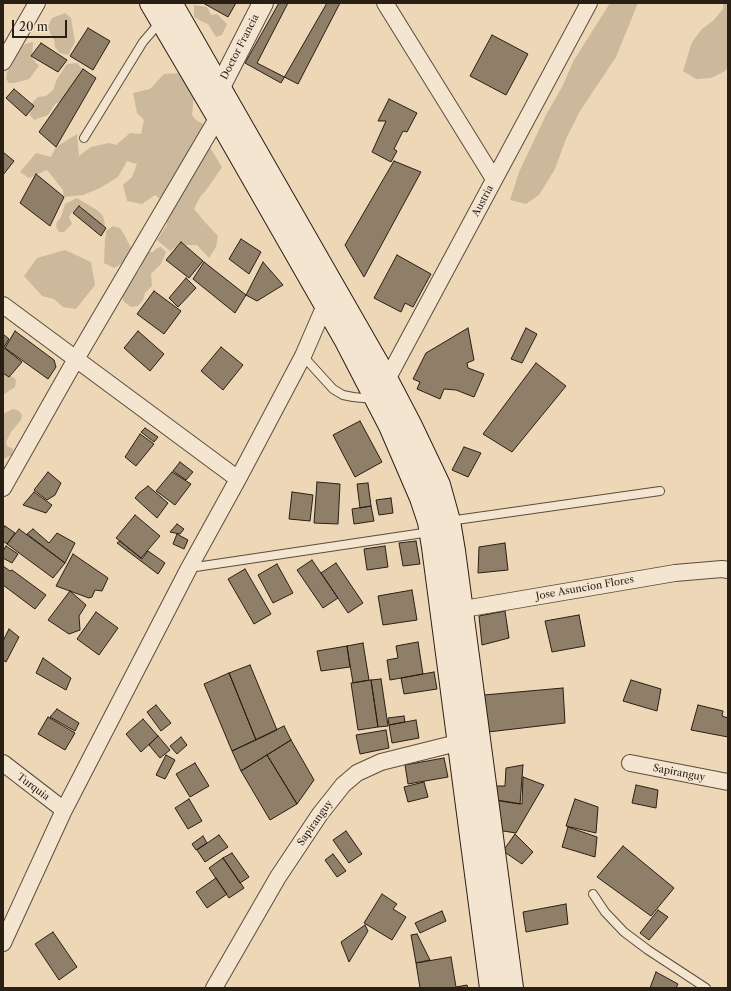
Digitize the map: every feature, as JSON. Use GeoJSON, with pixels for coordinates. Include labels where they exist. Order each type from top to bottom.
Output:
{"type":"FeatureCollection","features":[{"type":"Feature","properties":{"kind":"main road"},"geometry":{"type":"LineString","coordinates":[[161,9],[220,87],[329,295],[345,339],[390,426],[421,498],[452,611]]}},
{"type":"Feature","properties":{"kind":"main road"},"geometry":{"type":"LineString","coordinates":[[161,9],[218,116],[329,295],[387,380],[410,424],[438,485],[449,521],[452,611],[469,740],[512,988]]}},
{"type":"Feature","properties":{"kind":"main road"},"geometry":{"type":"LineString","coordinates":[[469,740],[491,988]]}},
{"type":"Feature","properties":{"kind":"street"},"geometry":{"type":"LineString","coordinates":[[3,62],[37,3]]}},
{"type":"Feature","properties":{"kind":"street","name":"Doctor Francia"},"geometry":{"type":"LineString","coordinates":[[218,116],[220,87],[263,3]]}},
{"type":"Feature","properties":{"kind":"street"},"geometry":{"type":"LineString","coordinates":[[385,3],[494,179]]}},
{"type":"Feature","properties":{"kind":"street","name":"Austria"},"geometry":{"type":"LineString","coordinates":[[376,399],[589,3]]}},
{"type":"Feature","properties":{"kind":"street"},"geometry":{"type":"LineString","coordinates":[[3,488],[76,359],[218,116]]}},
{"type":"Feature","properties":{"kind":"street"},"geometry":{"type":"LineString","coordinates":[[3,943],[64,810],[189,568],[238,479],[302,356],[329,295]]}},
{"type":"Feature","properties":{"kind":"street"},"geometry":{"type":"LineString","coordinates":[[3,304],[238,479]]}},
{"type":"Feature","properties":{"kind":"street","name":"Jose Asuncion Flores"},"geometry":{"type":"LineString","coordinates":[[452,611],[675,573],[722,569],[728,570]]}},
{"type":"Feature","properties":{"kind":"street","name":"Sapiranguy"},"geometry":{"type":"LineString","coordinates":[[214,988],[278,877],[320,814],[343,785],[357,773],[381,762],[469,740]]}},
{"type":"Feature","properties":{"kind":"street","name":"Turquia"},"geometry":{"type":"LineString","coordinates":[[3,763],[64,810]]}},
{"type":"Feature","properties":{"kind":"street","name":"Sapiranguy"},"geometry":{"type":"LineString","coordinates":[[630,763],[728,782]]}},
{"type":"Feature","properties":{"kind":"lane"},"geometry":{"type":"LineString","coordinates":[[84,138],[143,42],[161,9]]}},
{"type":"Feature","properties":{"kind":"lane"},"geometry":{"type":"LineString","coordinates":[[302,356],[334,389],[343,395],[376,399]]}},
{"type":"Feature","properties":{"kind":"lane"},"geometry":{"type":"LineString","coordinates":[[449,521],[660,491]]}},
{"type":"Feature","properties":{"kind":"lane"},"geometry":{"type":"LineString","coordinates":[[189,568],[431,532]]}},
{"type":"Feature","properties":{"kind":"lane"},"geometry":{"type":"LineString","coordinates":[[593,894],[605,912],[624,932],[648,950],[706,988]]}},
{"type":"Feature","properties":{"kind":"shaded area"},"geometry":{"type":"Polygon","coordinates":[[[610,3],[638,3],[616,57],[580,111],[566,139],[555,169],[539,195],[526,204],[510,200],[519,172],[546,115],[562,87],[574,60],[610,3]]]}},
{"type":"Feature","properties":{"kind":"shaded area"},"geometry":{"type":"Polygon","coordinates":[[[723,3],[728,3],[728,67],[725,71],[711,78],[696,79],[683,71],[692,42],[702,29],[714,20],[723,9],[723,3]]]}},
{"type":"Feature","properties":{"kind":"shaded area"},"geometry":{"type":"Polygon","coordinates":[[[194,5],[207,7],[211,15],[217,14],[227,24],[222,35],[216,37],[208,24],[194,17],[194,5]]]}},
{"type":"Feature","properties":{"kind":"shaded area"},"geometry":{"type":"Polygon","coordinates":[[[65,13],[71,18],[75,42],[68,55],[60,53],[55,47],[54,40],[47,28],[52,18],[65,13]]]}},
{"type":"Feature","properties":{"kind":"shaded area"},"geometry":{"type":"Polygon","coordinates":[[[33,42],[32,58],[39,66],[29,79],[9,83],[6,79],[7,72],[13,63],[16,54],[25,44],[33,42]]]}},
{"type":"Feature","properties":{"kind":"shaded area"},"geometry":{"type":"Polygon","coordinates":[[[77,63],[84,71],[62,101],[55,104],[48,115],[34,120],[30,115],[31,104],[38,97],[46,96],[53,90],[57,79],[67,64],[77,63]]]}},
{"type":"Feature","properties":{"kind":"shaded area"},"geometry":{"type":"Polygon","coordinates":[[[182,73],[194,94],[192,115],[196,120],[205,125],[209,146],[222,167],[200,197],[194,209],[218,236],[216,247],[209,258],[197,245],[179,245],[170,251],[157,240],[167,225],[164,202],[155,195],[142,204],[127,201],[123,185],[132,177],[137,164],[127,161],[118,177],[100,188],[83,195],[64,197],[63,190],[47,170],[29,178],[20,172],[36,153],[51,157],[56,147],[77,134],[79,156],[91,147],[109,143],[116,145],[130,133],[141,134],[144,120],[137,113],[133,93],[150,89],[164,74],[182,73]]]}},
{"type":"Feature","properties":{"kind":"shaded area"},"geometry":{"type":"Polygon","coordinates":[[[77,198],[97,210],[103,216],[105,225],[101,225],[90,218],[81,206],[71,213],[69,217],[72,224],[64,232],[59,232],[56,227],[57,222],[61,217],[65,204],[77,198]]]}},
{"type":"Feature","properties":{"kind":"shaded area"},"geometry":{"type":"Polygon","coordinates":[[[113,226],[120,228],[131,248],[128,260],[114,268],[104,263],[106,231],[113,226]]]}},
{"type":"Feature","properties":{"kind":"shaded area"},"geometry":{"type":"Polygon","coordinates":[[[161,247],[166,252],[161,264],[151,274],[152,286],[145,293],[143,300],[138,306],[131,307],[124,302],[122,296],[133,274],[138,272],[141,267],[141,261],[147,252],[153,252],[157,248],[161,247]]]}},
{"type":"Feature","properties":{"kind":"shaded area"},"geometry":{"type":"Polygon","coordinates":[[[65,250],[91,262],[95,285],[76,309],[63,307],[54,299],[42,296],[24,276],[37,258],[65,250]]]}},
{"type":"Feature","properties":{"kind":"shaded area"},"geometry":{"type":"Polygon","coordinates":[[[3,374],[9,374],[16,380],[15,387],[3,395],[3,374]]]}},
{"type":"Feature","properties":{"kind":"shaded area"},"geometry":{"type":"Polygon","coordinates":[[[13,409],[19,411],[22,415],[21,420],[11,432],[6,442],[7,446],[13,449],[12,455],[3,459],[3,414],[13,409]]]}},
{"type":"Feature","properties":{"kind":"building"},"geometry":{"type":"Polygon","coordinates":[[[203,3],[236,3],[228,17],[203,3]]]}},
{"type":"Feature","properties":{"kind":"building"},"geometry":{"type":"Polygon","coordinates":[[[279,3],[327,3],[281,83],[245,63],[279,3]]]}},
{"type":"Feature","properties":{"kind":"building"},"geometry":{"type":"Polygon","coordinates":[[[288,3],[340,3],[298,84],[257,63],[288,3]]]}},
{"type":"Feature","properties":{"kind":"building"},"geometry":{"type":"Polygon","coordinates":[[[88,28],[110,41],[93,70],[70,56],[88,28]]]}},
{"type":"Feature","properties":{"kind":"building"},"geometry":{"type":"Polygon","coordinates":[[[492,35],[528,54],[506,95],[470,76],[492,35]]]}},
{"type":"Feature","properties":{"kind":"building"},"geometry":{"type":"Polygon","coordinates":[[[41,43],[67,60],[58,72],[31,56],[41,43]]]}},
{"type":"Feature","properties":{"kind":"building"},"geometry":{"type":"Polygon","coordinates":[[[83,69],[96,78],[56,147],[39,132],[83,69]]]}},
{"type":"Feature","properties":{"kind":"building"},"geometry":{"type":"Polygon","coordinates":[[[14,89],[34,106],[26,116],[6,98],[14,89]]]}},
{"type":"Feature","properties":{"kind":"building"},"geometry":{"type":"Polygon","coordinates":[[[389,99],[417,113],[407,132],[403,131],[394,149],[397,151],[391,162],[372,152],[386,121],[378,121],[389,99]]]}},
{"type":"Feature","properties":{"kind":"building"},"geometry":{"type":"Polygon","coordinates":[[[3,152],[14,161],[3,175],[3,152]]]}},
{"type":"Feature","properties":{"kind":"building"},"geometry":{"type":"Polygon","coordinates":[[[394,161],[421,172],[364,277],[345,245],[394,161]]]}},
{"type":"Feature","properties":{"kind":"building"},"geometry":{"type":"Polygon","coordinates":[[[36,174],[64,197],[50,226],[20,203],[36,174]]]}},
{"type":"Feature","properties":{"kind":"building"},"geometry":{"type":"Polygon","coordinates":[[[79,206],[106,228],[101,236],[73,213],[79,206]]]}},
{"type":"Feature","properties":{"kind":"building"},"geometry":{"type":"Polygon","coordinates":[[[241,239],[261,252],[249,274],[229,259],[241,239]]]}},
{"type":"Feature","properties":{"kind":"building"},"geometry":{"type":"Polygon","coordinates":[[[181,242],[203,261],[189,278],[166,260],[181,242]]]}},
{"type":"Feature","properties":{"kind":"building"},"geometry":{"type":"Polygon","coordinates":[[[397,255],[431,274],[413,307],[405,303],[401,312],[374,298],[397,255]]]}},
{"type":"Feature","properties":{"kind":"building"},"geometry":{"type":"Polygon","coordinates":[[[204,262],[246,295],[235,313],[193,279],[204,262]]]}},
{"type":"Feature","properties":{"kind":"building"},"geometry":{"type":"Polygon","coordinates":[[[263,262],[283,285],[257,301],[246,295],[263,262]]]}},
{"type":"Feature","properties":{"kind":"building"},"geometry":{"type":"Polygon","coordinates":[[[186,278],[196,288],[178,307],[169,298],[186,278]]]}},
{"type":"Feature","properties":{"kind":"building"},"geometry":{"type":"Polygon","coordinates":[[[154,291],[181,311],[164,334],[137,314],[154,291]]]}},
{"type":"Feature","properties":{"kind":"building"},"geometry":{"type":"Polygon","coordinates":[[[468,328],[474,360],[467,363],[468,368],[484,374],[474,397],[456,390],[444,389],[440,399],[417,389],[420,382],[413,379],[426,353],[468,328]]]}},
{"type":"Feature","properties":{"kind":"building"},"geometry":{"type":"Polygon","coordinates":[[[526,328],[537,334],[522,363],[511,359],[526,328]]]}},
{"type":"Feature","properties":{"kind":"building"},"geometry":{"type":"Polygon","coordinates":[[[15,331],[54,360],[56,367],[48,379],[5,348],[15,331]]]}},
{"type":"Feature","properties":{"kind":"building"},"geometry":{"type":"Polygon","coordinates":[[[138,331],[164,354],[150,371],[124,348],[138,331]]]}},
{"type":"Feature","properties":{"kind":"building"},"geometry":{"type":"Polygon","coordinates":[[[3,334],[9,339],[4,347],[3,346],[3,334]]]}},
{"type":"Feature","properties":{"kind":"building"},"geometry":{"type":"Polygon","coordinates":[[[3,347],[22,362],[9,377],[3,373],[3,347]]]}},
{"type":"Feature","properties":{"kind":"building"},"geometry":{"type":"Polygon","coordinates":[[[221,347],[243,365],[223,390],[201,371],[221,347]]]}},
{"type":"Feature","properties":{"kind":"building"},"geometry":{"type":"Polygon","coordinates":[[[536,363],[566,386],[512,452],[483,434],[536,363]]]}},
{"type":"Feature","properties":{"kind":"building"},"geometry":{"type":"Polygon","coordinates":[[[360,421],[382,462],[355,477],[333,435],[360,421]]]}},
{"type":"Feature","properties":{"kind":"building"},"geometry":{"type":"Polygon","coordinates":[[[145,428],[158,437],[154,442],[141,432],[145,428]]]}},
{"type":"Feature","properties":{"kind":"building"},"geometry":{"type":"Polygon","coordinates":[[[140,434],[154,444],[136,466],[125,457],[140,434]]]}},
{"type":"Feature","properties":{"kind":"building"},"geometry":{"type":"Polygon","coordinates":[[[464,447],[481,453],[468,477],[452,470],[464,447]]]}},
{"type":"Feature","properties":{"kind":"building"},"geometry":{"type":"Polygon","coordinates":[[[180,462],[193,472],[186,480],[173,471],[180,462]]]}},
{"type":"Feature","properties":{"kind":"building"},"geometry":{"type":"Polygon","coordinates":[[[48,472],[61,483],[55,495],[47,500],[34,490],[48,472]]]}},
{"type":"Feature","properties":{"kind":"building"},"geometry":{"type":"Polygon","coordinates":[[[172,472],[191,484],[175,505],[156,491],[172,472]]]}},
{"type":"Feature","properties":{"kind":"building"},"geometry":{"type":"Polygon","coordinates":[[[317,482],[340,484],[338,524],[314,523],[317,482]]]}},
{"type":"Feature","properties":{"kind":"building"},"geometry":{"type":"Polygon","coordinates":[[[368,483],[371,506],[360,508],[357,484],[368,483]]]}},
{"type":"Feature","properties":{"kind":"building"},"geometry":{"type":"Polygon","coordinates":[[[148,486],[168,503],[157,518],[135,498],[148,486]]]}},
{"type":"Feature","properties":{"kind":"building"},"geometry":{"type":"Polygon","coordinates":[[[34,492],[52,505],[46,513],[23,505],[34,492]]]}},
{"type":"Feature","properties":{"kind":"building"},"geometry":{"type":"Polygon","coordinates":[[[292,492],[313,495],[310,521],[289,519],[292,492]]]}},
{"type":"Feature","properties":{"kind":"building"},"geometry":{"type":"Polygon","coordinates":[[[391,498],[393,513],[379,515],[376,500],[391,498]]]}},
{"type":"Feature","properties":{"kind":"building"},"geometry":{"type":"Polygon","coordinates":[[[371,506],[374,521],[354,524],[352,509],[371,506]]]}},
{"type":"Feature","properties":{"kind":"building"},"geometry":{"type":"Polygon","coordinates":[[[135,515],[160,536],[141,558],[116,538],[135,515]]]}},
{"type":"Feature","properties":{"kind":"building"},"geometry":{"type":"Polygon","coordinates":[[[177,524],[184,529],[180,534],[170,532],[177,524]]]}},
{"type":"Feature","properties":{"kind":"building"},"geometry":{"type":"Polygon","coordinates":[[[5,526],[15,533],[7,544],[3,541],[3,529],[5,526]]]}},
{"type":"Feature","properties":{"kind":"building"},"geometry":{"type":"Polygon","coordinates":[[[19,529],[65,563],[53,578],[7,544],[19,529]]]}},
{"type":"Feature","properties":{"kind":"building"},"geometry":{"type":"Polygon","coordinates":[[[33,529],[49,543],[57,533],[75,543],[65,563],[27,534],[33,529]]]}},
{"type":"Feature","properties":{"kind":"building"},"geometry":{"type":"Polygon","coordinates":[[[177,534],[188,540],[184,549],[173,544],[177,534]]]}},
{"type":"Feature","properties":{"kind":"building"},"geometry":{"type":"Polygon","coordinates":[[[120,541],[142,559],[148,551],[165,563],[158,574],[117,543],[120,541]]]}},
{"type":"Feature","properties":{"kind":"building"},"geometry":{"type":"Polygon","coordinates":[[[416,541],[420,564],[403,566],[399,543],[416,541]]]}},
{"type":"Feature","properties":{"kind":"building"},"geometry":{"type":"Polygon","coordinates":[[[505,543],[508,570],[478,573],[479,547],[505,543]]]}},
{"type":"Feature","properties":{"kind":"building"},"geometry":{"type":"Polygon","coordinates":[[[6,546],[18,554],[12,563],[3,558],[3,551],[6,546]]]}},
{"type":"Feature","properties":{"kind":"building"},"geometry":{"type":"Polygon","coordinates":[[[385,546],[388,567],[367,570],[364,549],[385,546]]]}},
{"type":"Feature","properties":{"kind":"building"},"geometry":{"type":"Polygon","coordinates":[[[73,554],[108,578],[102,591],[95,590],[92,597],[89,598],[56,586],[73,554]]]}},
{"type":"Feature","properties":{"kind":"building"},"geometry":{"type":"Polygon","coordinates":[[[312,560],[338,598],[323,608],[297,570],[312,560]]]}},
{"type":"Feature","properties":{"kind":"building"},"geometry":{"type":"Polygon","coordinates":[[[336,563],[363,603],[348,613],[321,573],[336,563]]]}},
{"type":"Feature","properties":{"kind":"building"},"geometry":{"type":"Polygon","coordinates":[[[277,564],[293,593],[273,603],[258,575],[277,564]]]}},
{"type":"Feature","properties":{"kind":"building"},"geometry":{"type":"Polygon","coordinates":[[[3,566],[10,571],[12,570],[46,595],[35,609],[3,585],[3,566]]]}},
{"type":"Feature","properties":{"kind":"building"},"geometry":{"type":"Polygon","coordinates":[[[245,569],[271,614],[254,624],[228,579],[245,569]]]}},
{"type":"Feature","properties":{"kind":"building"},"geometry":{"type":"Polygon","coordinates":[[[412,590],[417,620],[383,625],[378,596],[412,590]]]}},
{"type":"Feature","properties":{"kind":"building"},"geometry":{"type":"Polygon","coordinates":[[[70,591],[86,605],[79,616],[80,630],[69,634],[48,620],[70,591]]]}},
{"type":"Feature","properties":{"kind":"building"},"geometry":{"type":"Polygon","coordinates":[[[505,611],[509,638],[482,645],[479,616],[505,611]]]}},
{"type":"Feature","properties":{"kind":"building"},"geometry":{"type":"Polygon","coordinates":[[[96,612],[118,628],[99,655],[77,639],[96,612]]]}},
{"type":"Feature","properties":{"kind":"building"},"geometry":{"type":"Polygon","coordinates":[[[579,615],[585,646],[552,652],[545,621],[579,615]]]}},
{"type":"Feature","properties":{"kind":"building"},"geometry":{"type":"Polygon","coordinates":[[[9,629],[19,637],[6,662],[3,660],[3,641],[9,629]]]}},
{"type":"Feature","properties":{"kind":"building"},"geometry":{"type":"Polygon","coordinates":[[[418,642],[423,674],[390,680],[387,660],[398,658],[396,646],[418,642]]]}},
{"type":"Feature","properties":{"kind":"building"},"geometry":{"type":"Polygon","coordinates":[[[363,643],[369,680],[353,683],[347,646],[363,643]]]}},
{"type":"Feature","properties":{"kind":"building"},"geometry":{"type":"Polygon","coordinates":[[[347,646],[350,667],[321,671],[317,651],[347,646]]]}},
{"type":"Feature","properties":{"kind":"building"},"geometry":{"type":"Polygon","coordinates":[[[43,658],[71,678],[66,690],[36,673],[43,658]]]}},
{"type":"Feature","properties":{"kind":"building"},"geometry":{"type":"Polygon","coordinates":[[[250,665],[277,730],[256,740],[229,673],[250,665]]]}},
{"type":"Feature","properties":{"kind":"building"},"geometry":{"type":"Polygon","coordinates":[[[434,672],[437,689],[404,694],[401,678],[434,672]]]}},
{"type":"Feature","properties":{"kind":"building"},"geometry":{"type":"Polygon","coordinates":[[[229,673],[256,740],[232,751],[204,684],[229,673]]]}},
{"type":"Feature","properties":{"kind":"building"},"geometry":{"type":"Polygon","coordinates":[[[381,679],[388,726],[378,727],[371,680],[381,679]]]}},
{"type":"Feature","properties":{"kind":"building"},"geometry":{"type":"Polygon","coordinates":[[[371,680],[378,727],[358,730],[351,683],[371,680]]]}},
{"type":"Feature","properties":{"kind":"building"},"geometry":{"type":"Polygon","coordinates":[[[631,680],[661,689],[657,711],[623,701],[631,680]]]}},
{"type":"Feature","properties":{"kind":"building"},"geometry":{"type":"Polygon","coordinates":[[[563,688],[565,723],[488,732],[484,695],[563,688]]]}},
{"type":"Feature","properties":{"kind":"building"},"geometry":{"type":"Polygon","coordinates":[[[156,705],[171,723],[161,731],[147,712],[156,705]]]}},
{"type":"Feature","properties":{"kind":"building"},"geometry":{"type":"Polygon","coordinates":[[[698,705],[723,711],[722,716],[728,718],[728,737],[691,730],[698,705]]]}},
{"type":"Feature","properties":{"kind":"building"},"geometry":{"type":"Polygon","coordinates":[[[57,709],[79,723],[75,731],[50,717],[57,709]]]}},
{"type":"Feature","properties":{"kind":"building"},"geometry":{"type":"Polygon","coordinates":[[[404,716],[405,722],[389,725],[388,718],[404,716]]]}},
{"type":"Feature","properties":{"kind":"building"},"geometry":{"type":"Polygon","coordinates":[[[48,717],[75,733],[65,750],[38,734],[48,717]]]}},
{"type":"Feature","properties":{"kind":"building"},"geometry":{"type":"Polygon","coordinates":[[[143,719],[158,736],[141,752],[126,734],[143,719]]]}},
{"type":"Feature","properties":{"kind":"building"},"geometry":{"type":"Polygon","coordinates":[[[416,720],[419,738],[392,743],[389,725],[416,720]]]}},
{"type":"Feature","properties":{"kind":"building"},"geometry":{"type":"Polygon","coordinates":[[[284,726],[291,740],[241,771],[232,751],[284,726]]]}},
{"type":"Feature","properties":{"kind":"building"},"geometry":{"type":"Polygon","coordinates":[[[386,730],[389,748],[360,754],[356,735],[386,730]]]}},
{"type":"Feature","properties":{"kind":"building"},"geometry":{"type":"Polygon","coordinates":[[[158,736],[170,750],[160,758],[149,745],[158,736]]]}},
{"type":"Feature","properties":{"kind":"building"},"geometry":{"type":"Polygon","coordinates":[[[181,737],[187,745],[177,754],[170,746],[181,737]]]}},
{"type":"Feature","properties":{"kind":"building"},"geometry":{"type":"Polygon","coordinates":[[[291,740],[314,780],[297,804],[267,755],[291,740]]]}},
{"type":"Feature","properties":{"kind":"building"},"geometry":{"type":"Polygon","coordinates":[[[166,755],[175,760],[165,779],[156,775],[166,755]]]}},
{"type":"Feature","properties":{"kind":"building"},"geometry":{"type":"Polygon","coordinates":[[[267,755],[297,804],[270,820],[241,771],[267,755]]]}},
{"type":"Feature","properties":{"kind":"building"},"geometry":{"type":"Polygon","coordinates":[[[444,758],[448,777],[408,784],[405,765],[444,758]]]}},
{"type":"Feature","properties":{"kind":"building"},"geometry":{"type":"Polygon","coordinates":[[[195,763],[209,786],[190,797],[176,774],[195,763]]]}},
{"type":"Feature","properties":{"kind":"building"},"geometry":{"type":"Polygon","coordinates":[[[523,765],[520,804],[493,800],[493,786],[505,786],[506,768],[523,765]]]}},
{"type":"Feature","properties":{"kind":"building"},"geometry":{"type":"Polygon","coordinates":[[[523,777],[544,785],[516,833],[497,830],[497,800],[522,804],[523,777]]]}},
{"type":"Feature","properties":{"kind":"building"},"geometry":{"type":"Polygon","coordinates":[[[424,782],[428,797],[408,802],[404,787],[424,782]]]}},
{"type":"Feature","properties":{"kind":"building"},"geometry":{"type":"Polygon","coordinates":[[[636,785],[658,790],[656,808],[632,803],[636,785]]]}},
{"type":"Feature","properties":{"kind":"building"},"geometry":{"type":"Polygon","coordinates":[[[189,799],[202,821],[188,829],[175,808],[189,799]]]}},
{"type":"Feature","properties":{"kind":"building"},"geometry":{"type":"Polygon","coordinates":[[[575,799],[598,807],[596,833],[566,826],[575,799]]]}},
{"type":"Feature","properties":{"kind":"building"},"geometry":{"type":"Polygon","coordinates":[[[568,827],[597,837],[595,857],[562,847],[568,827]]]}},
{"type":"Feature","properties":{"kind":"building"},"geometry":{"type":"Polygon","coordinates":[[[346,831],[362,854],[349,863],[333,840],[346,831]]]}},
{"type":"Feature","properties":{"kind":"building"},"geometry":{"type":"Polygon","coordinates":[[[515,834],[533,852],[522,864],[503,851],[515,834]]]}},
{"type":"Feature","properties":{"kind":"building"},"geometry":{"type":"Polygon","coordinates":[[[219,835],[228,847],[205,862],[197,850],[219,835]]]}},
{"type":"Feature","properties":{"kind":"building"},"geometry":{"type":"Polygon","coordinates":[[[203,836],[207,843],[196,850],[192,844],[203,836]]]}},
{"type":"Feature","properties":{"kind":"building"},"geometry":{"type":"Polygon","coordinates":[[[623,846],[674,888],[651,916],[597,877],[623,846]]]}},
{"type":"Feature","properties":{"kind":"building"},"geometry":{"type":"Polygon","coordinates":[[[232,853],[249,877],[240,883],[223,858],[232,853]]]}},
{"type":"Feature","properties":{"kind":"building"},"geometry":{"type":"Polygon","coordinates":[[[333,854],[346,871],[337,877],[325,860],[333,854]]]}},
{"type":"Feature","properties":{"kind":"building"},"geometry":{"type":"Polygon","coordinates":[[[223,858],[244,888],[229,898],[209,868],[223,858]]]}},
{"type":"Feature","properties":{"kind":"building"},"geometry":{"type":"Polygon","coordinates":[[[216,878],[227,894],[207,908],[196,892],[216,878]]]}},
{"type":"Feature","properties":{"kind":"building"},"geometry":{"type":"Polygon","coordinates":[[[382,894],[397,904],[393,909],[406,917],[392,940],[364,923],[382,894]]]}},
{"type":"Feature","properties":{"kind":"building"},"geometry":{"type":"Polygon","coordinates":[[[566,904],[568,924],[526,932],[523,912],[566,904]]]}},
{"type":"Feature","properties":{"kind":"building"},"geometry":{"type":"Polygon","coordinates":[[[658,910],[668,917],[649,940],[640,933],[658,910]]]}},
{"type":"Feature","properties":{"kind":"building"},"geometry":{"type":"Polygon","coordinates":[[[442,911],[446,921],[420,933],[415,923],[442,911]]]}},
{"type":"Feature","properties":{"kind":"building"},"geometry":{"type":"Polygon","coordinates":[[[365,925],[368,931],[349,962],[341,942],[365,925]]]}},
{"type":"Feature","properties":{"kind":"building"},"geometry":{"type":"Polygon","coordinates":[[[53,932],[77,967],[59,980],[35,944],[53,932]]]}},
{"type":"Feature","properties":{"kind":"building"},"geometry":{"type":"Polygon","coordinates":[[[417,934],[430,960],[416,963],[411,935],[417,934]]]}},
{"type":"Feature","properties":{"kind":"building"},"geometry":{"type":"Polygon","coordinates":[[[451,957],[456,987],[467,985],[468,988],[420,988],[416,963],[451,957]]]}},
{"type":"Feature","properties":{"kind":"building"},"geometry":{"type":"Polygon","coordinates":[[[656,972],[678,984],[676,988],[650,988],[656,972]]]}}]}
